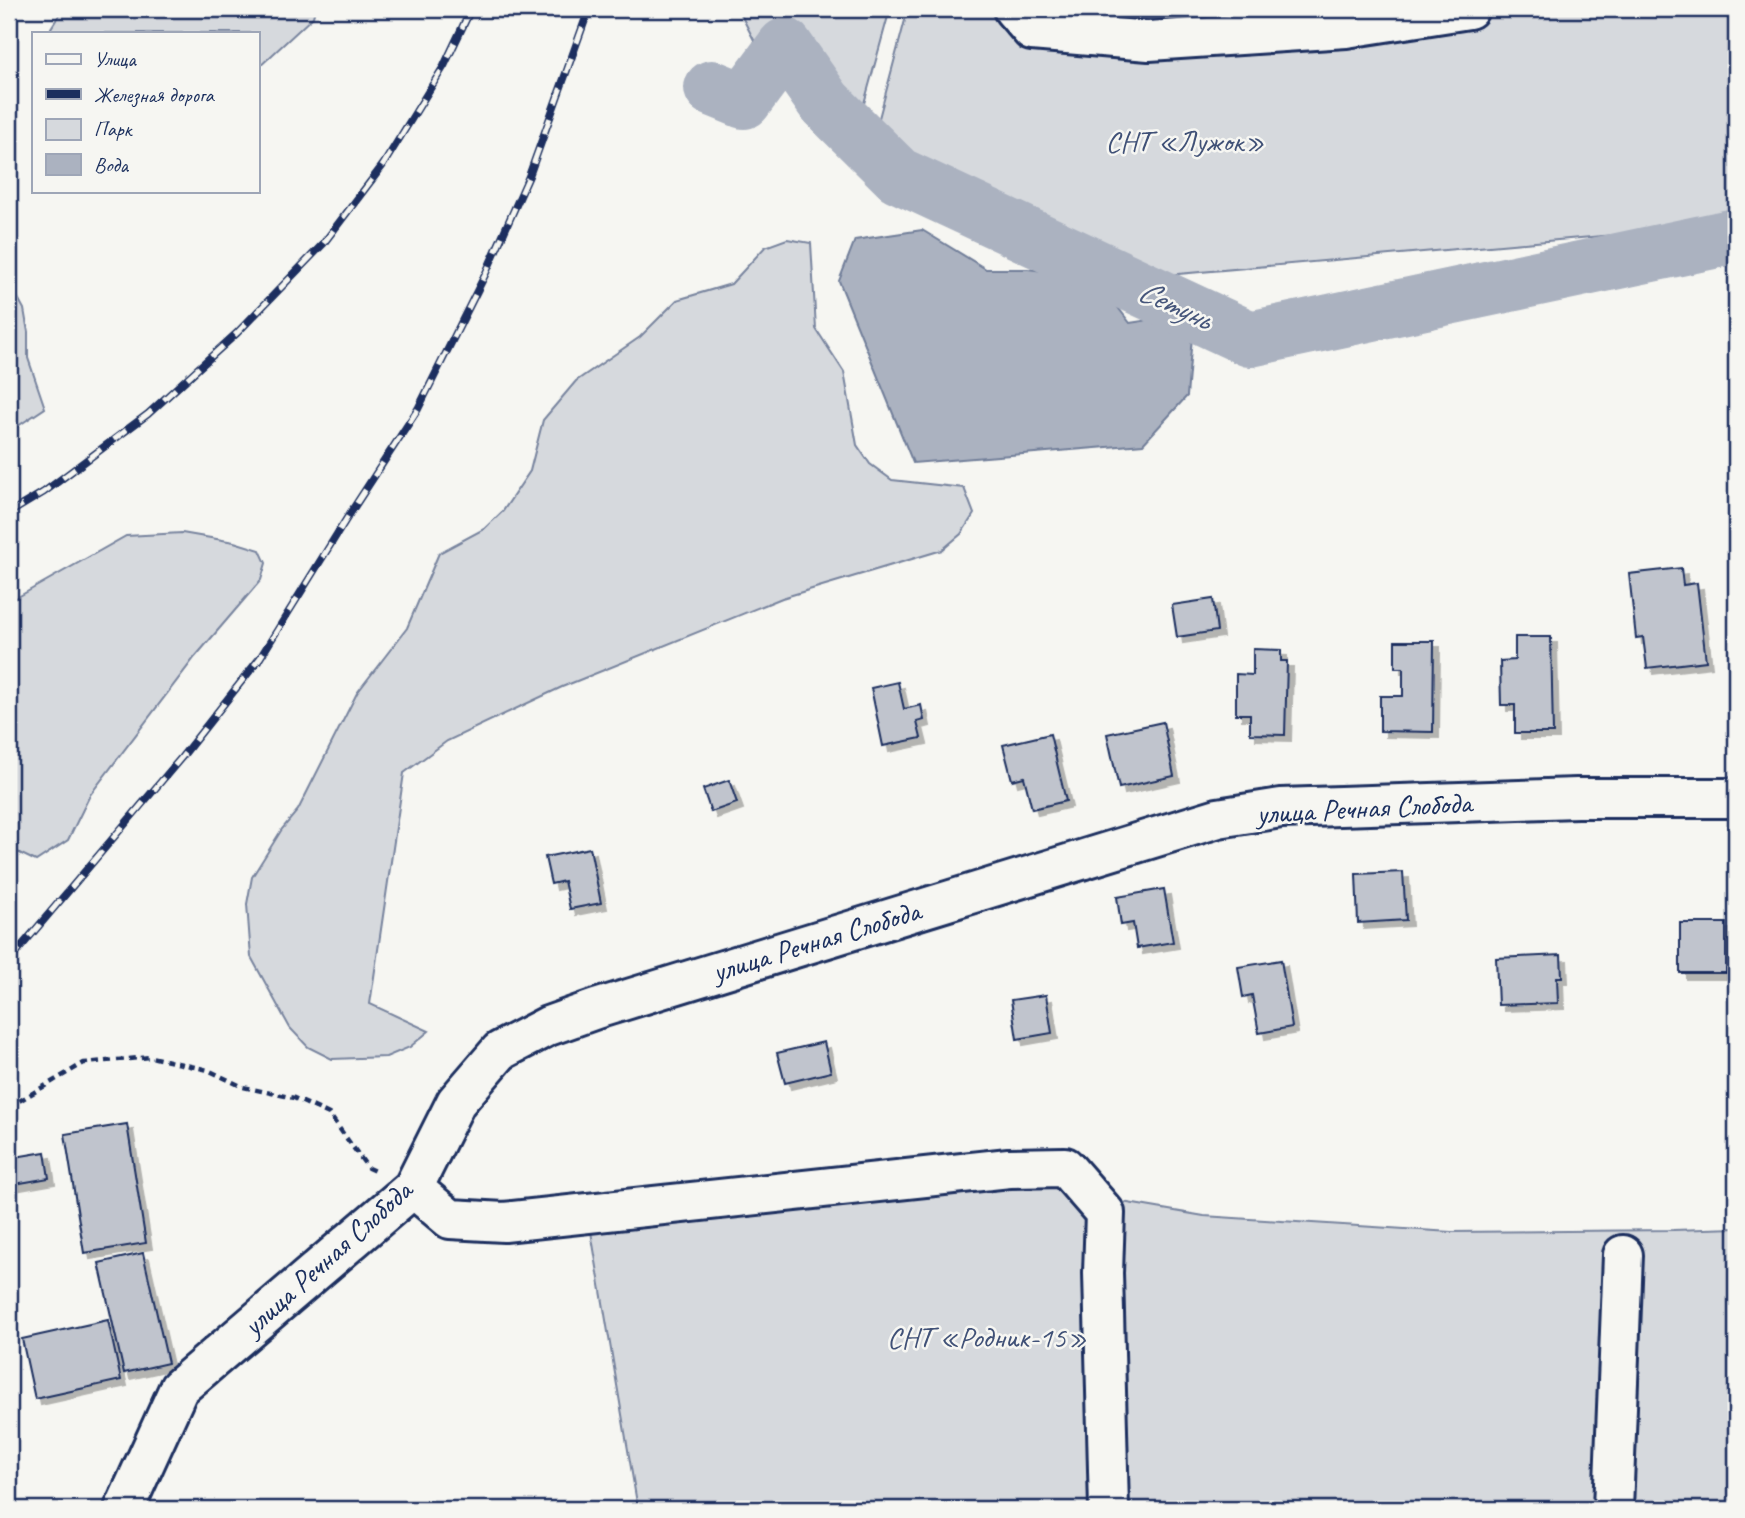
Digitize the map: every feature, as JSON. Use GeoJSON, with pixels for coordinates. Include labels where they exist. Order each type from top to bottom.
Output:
{"type":"FeatureCollection","features":[{"type":"Feature","properties":{"kind":"street"},"geometry":{"type":"LineString","coordinates":[[1013,9],[1032,31],[1149,41],[1344,18],[1469,9]]}},
{"type":"Feature","properties":{"kind":"street","name":"улица Речная Слобода"},"geometry":{"type":"LineString","coordinates":[[124,1509],[179,1388],[413,1188],[456,1102],[500,1051],[548,1026],[1218,818],[1281,808],[1577,798],[1736,798]]}},
{"type":"Feature","properties":{"kind":"street"},"geometry":{"type":"LineString","coordinates":[[413,1188],[450,1219],[505,1222],[1009,1168],[1065,1167],[1105,1213],[1103,1273],[1109,1509]]}},
{"type":"Feature","properties":{"kind":"street"},"geometry":{"type":"LineString","coordinates":[[1613,1509],[1623,1255]]}},
{"type":"Feature","properties":{"kind":"path"},"geometry":{"type":"LineString","coordinates":[[9,1107],[83,1063],[151,1057],[208,1070],[243,1087],[294,1098],[329,1114],[368,1168],[413,1188]]}},
{"type":"Feature","properties":{"kind":"green space"},"geometry":{"type":"Polygon","coordinates":[[[63,9],[315,9],[313,17],[259,67],[259,32],[50,32],[63,9]]]}},
{"type":"Feature","properties":{"kind":"green space"},"geometry":{"type":"Polygon","coordinates":[[[738,9],[890,9],[860,118],[836,107],[821,90],[773,77],[738,9]]]}},
{"type":"Feature","properties":{"kind":"green space","name":"СНТ «Лужок»"},"geometry":{"type":"Polygon","coordinates":[[[908,9],[1736,9],[1736,224],[1167,275],[866,167],[908,9]]]}},
{"type":"Feature","properties":{"kind":"green space"},"geometry":{"type":"Polygon","coordinates":[[[787,239],[811,243],[816,329],[844,372],[857,445],[870,464],[892,480],[964,488],[974,514],[961,534],[942,550],[782,598],[562,687],[447,741],[404,773],[370,1004],[429,1031],[410,1047],[386,1057],[332,1059],[308,1047],[290,1028],[251,957],[247,904],[252,877],[282,829],[298,810],[357,693],[407,628],[439,553],[484,529],[503,511],[530,471],[543,420],[576,381],[640,337],[677,300],[731,284],[765,247],[787,239]]]}},
{"type":"Feature","properties":{"kind":"green space"},"geometry":{"type":"Polygon","coordinates":[[[9,284],[24,309],[28,332],[28,358],[45,408],[9,432],[9,284]]]}},
{"type":"Feature","properties":{"kind":"green space"},"geometry":{"type":"Polygon","coordinates":[[[182,533],[234,542],[260,550],[266,563],[261,580],[195,657],[90,795],[68,840],[36,861],[11,849],[9,602],[126,536],[182,533]]]}},
{"type":"Feature","properties":{"kind":"green space","name":"СНТ «Родник-15»"},"geometry":{"type":"Polygon","coordinates":[[[1042,1155],[1087,1196],[1204,1216],[1451,1232],[1736,1228],[1736,1509],[638,1509],[588,1214],[1042,1155]]]}},
{"type":"Feature","properties":{"kind":"water"},"geometry":{"type":"Polygon","coordinates":[[[922,230],[986,269],[1028,269],[1095,278],[1130,323],[1194,313],[1187,396],[1143,444],[913,463],[839,281],[855,240],[922,230]]]}},
{"type":"Feature","properties":{"kind":"building"},"geometry":{"type":"Polygon","coordinates":[[[1681,568],[1683,585],[1697,583],[1706,661],[1647,668],[1643,637],[1636,638],[1629,574],[1681,568]]]}},
{"type":"Feature","properties":{"kind":"building"},"geometry":{"type":"Polygon","coordinates":[[[1213,599],[1217,631],[1177,637],[1172,605],[1213,599]]]}},
{"type":"Feature","properties":{"kind":"building"},"geometry":{"type":"Polygon","coordinates":[[[1515,637],[1551,637],[1553,733],[1515,733],[1515,705],[1501,705],[1500,661],[1515,660],[1515,637]]]}},
{"type":"Feature","properties":{"kind":"building"},"geometry":{"type":"Polygon","coordinates":[[[1395,641],[1434,641],[1433,732],[1380,731],[1380,696],[1403,696],[1403,668],[1395,668],[1395,641]]]}},
{"type":"Feature","properties":{"kind":"building"},"geometry":{"type":"Polygon","coordinates":[[[1253,649],[1281,650],[1281,661],[1287,661],[1285,735],[1250,734],[1250,714],[1236,714],[1236,674],[1253,675],[1253,649]]]}},
{"type":"Feature","properties":{"kind":"building"},"geometry":{"type":"Polygon","coordinates":[[[898,682],[904,709],[921,705],[924,720],[917,722],[921,738],[883,746],[871,688],[898,682]]]}},
{"type":"Feature","properties":{"kind":"building"},"geometry":{"type":"Polygon","coordinates":[[[1163,722],[1174,776],[1119,788],[1107,734],[1163,722]]]}},
{"type":"Feature","properties":{"kind":"building"},"geometry":{"type":"Polygon","coordinates":[[[1050,734],[1066,801],[1032,809],[1024,777],[1012,780],[1003,745],[1050,734]]]}},
{"type":"Feature","properties":{"kind":"building"},"geometry":{"type":"Polygon","coordinates":[[[729,780],[737,803],[711,812],[703,789],[729,780]]]}},
{"type":"Feature","properties":{"kind":"building"},"geometry":{"type":"Polygon","coordinates":[[[590,848],[601,903],[570,909],[564,881],[551,884],[545,857],[590,848]]]}},
{"type":"Feature","properties":{"kind":"building"},"geometry":{"type":"Polygon","coordinates":[[[1403,872],[1406,920],[1358,923],[1356,874],[1403,872]]]}},
{"type":"Feature","properties":{"kind":"building"},"geometry":{"type":"Polygon","coordinates":[[[1164,889],[1173,942],[1137,948],[1133,923],[1121,925],[1117,897],[1164,889]]]}},
{"type":"Feature","properties":{"kind":"building"},"geometry":{"type":"Polygon","coordinates":[[[1680,923],[1726,923],[1726,973],[1680,973],[1680,923]]]}},
{"type":"Feature","properties":{"kind":"building"},"geometry":{"type":"Polygon","coordinates":[[[1561,955],[1562,977],[1557,977],[1558,1003],[1498,1005],[1496,958],[1561,955]]]}},
{"type":"Feature","properties":{"kind":"building"},"geometry":{"type":"Polygon","coordinates":[[[1281,960],[1292,1027],[1259,1033],[1252,995],[1243,997],[1238,967],[1281,960]]]}},
{"type":"Feature","properties":{"kind":"building"},"geometry":{"type":"Polygon","coordinates":[[[1046,995],[1052,1033],[1017,1039],[1011,1000],[1046,995]]]}},
{"type":"Feature","properties":{"kind":"building"},"geometry":{"type":"Polygon","coordinates":[[[824,1042],[831,1072],[785,1083],[777,1053],[824,1042]]]}},
{"type":"Feature","properties":{"kind":"building"},"geometry":{"type":"Polygon","coordinates":[[[127,1124],[146,1243],[84,1253],[65,1134],[127,1124]]]}},
{"type":"Feature","properties":{"kind":"building"},"geometry":{"type":"Polygon","coordinates":[[[45,1152],[49,1178],[9,1185],[9,1158],[45,1152]]]}},
{"type":"Feature","properties":{"kind":"building"},"geometry":{"type":"Polygon","coordinates":[[[143,1253],[168,1363],[124,1373],[99,1263],[143,1253]]]}},
{"type":"Feature","properties":{"kind":"building"},"geometry":{"type":"Polygon","coordinates":[[[108,1320],[121,1380],[35,1399],[22,1339],[108,1320]]]}},
{"type":"Feature","properties":{"kind":"waterway","name":"Сетунь"},"geometry":{"type":"LineString","coordinates":[[712,88],[744,101],[785,46],[825,103],[898,175],[1250,339],[1736,236]]}},
{"type":"Feature","properties":{"kind":"railway"},"geometry":{"type":"LineString","coordinates":[[9,513],[44,492],[148,414],[237,333],[323,244],[383,165],[444,66],[471,9]]}},
{"type":"Feature","properties":{"kind":"railway"},"geometry":{"type":"LineString","coordinates":[[9,961],[181,758],[260,658],[418,409],[485,275],[529,176],[589,9]]}}]}
